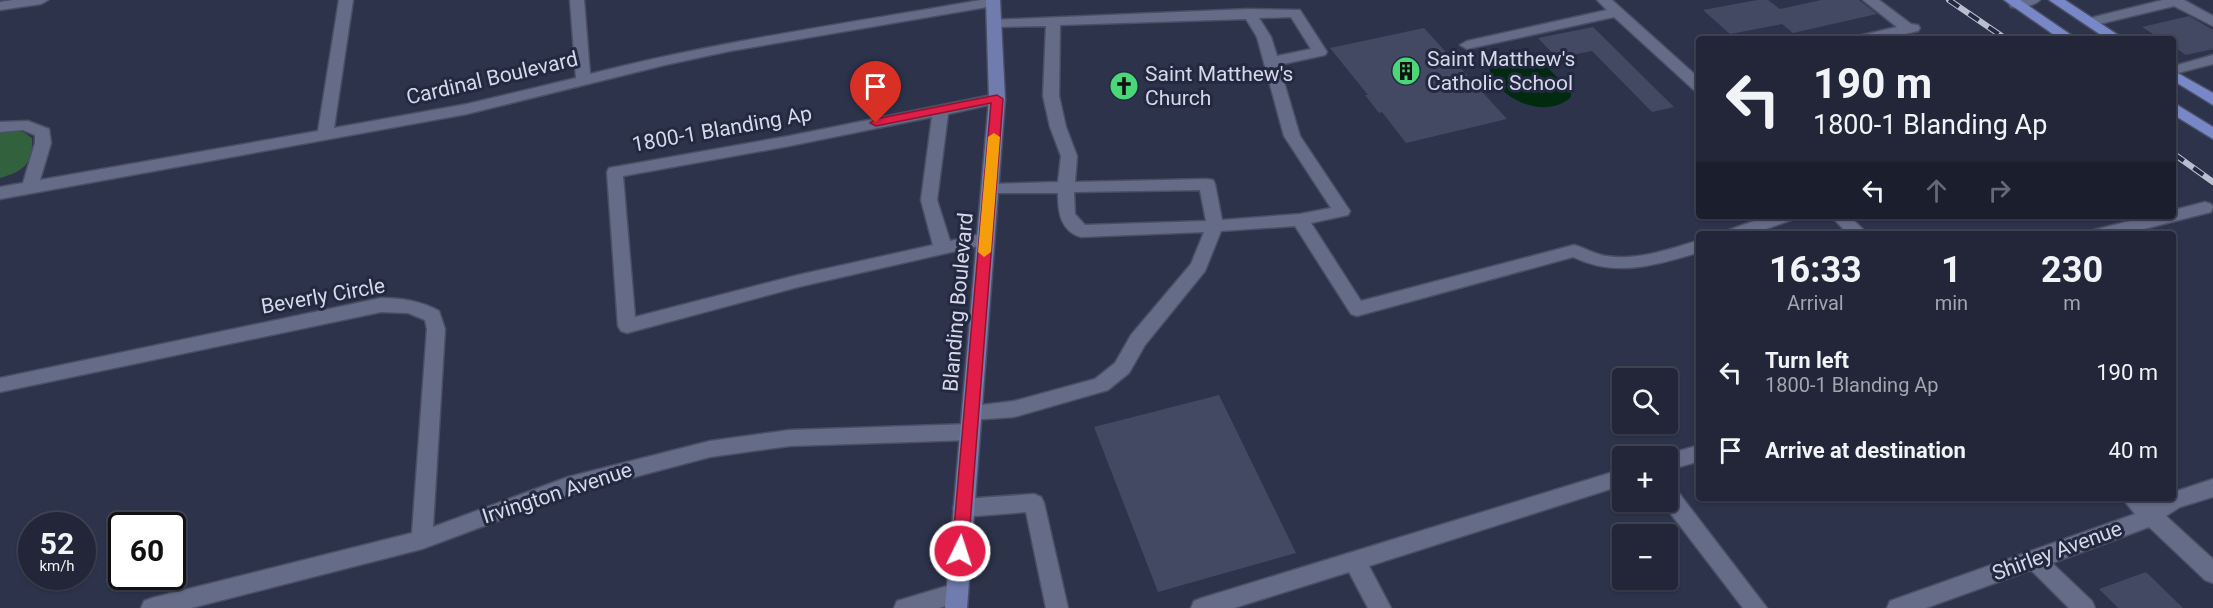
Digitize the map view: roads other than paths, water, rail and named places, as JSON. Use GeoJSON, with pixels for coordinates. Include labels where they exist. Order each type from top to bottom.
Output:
{"type":"FeatureCollection","features":[{"type":"Feature","properties":{"kind":"highway"},"geometry":{"type":"LineString","coordinates":[[2056,0],[2112,36]]}},
{"type":"Feature","properties":{"kind":"highway"},"geometry":{"type":"LineString","coordinates":[[2014,2],[2065,36]]}},
{"type":"Feature","properties":{"kind":"highway"},"geometry":{"type":"LineString","coordinates":[[2176,76],[2212,99]]}},
{"type":"Feature","properties":{"kind":"highway"},"geometry":{"type":"LineString","coordinates":[[2176,109],[2213,134]]}},
{"type":"Feature","properties":{"kind":"main road","name":"Blanding Boulevard"},"geometry":{"type":"LineString","coordinates":[[956,601],[997,99],[993,1]]}},
{"type":"Feature","properties":{"kind":"street"},"geometry":{"type":"LineString","coordinates":[[0,6],[41,0]]}},
{"type":"Feature","properties":{"kind":"street"},"geometry":{"type":"LineString","coordinates":[[325,135],[346,0]]}},
{"type":"Feature","properties":{"kind":"street"},"geometry":{"type":"LineString","coordinates":[[577,0],[583,79]]}},
{"type":"Feature","properties":{"kind":"street"},"geometry":{"type":"LineString","coordinates":[[1604,0],[1696,80]]}},
{"type":"Feature","properties":{"kind":"street"},"geometry":{"type":"LineString","coordinates":[[1870,0],[1910,28],[1876,36]]}},
{"type":"Feature","properties":{"kind":"street"},"geometry":{"type":"LineString","coordinates":[[2014,2],[2033,0]]}},
{"type":"Feature","properties":{"kind":"street","name":"Cardinal Boulevard"},"geometry":{"type":"LineString","coordinates":[[0,194],[502,102],[583,79],[693,54],[993,1]]}},
{"type":"Feature","properties":{"kind":"street"},"geometry":{"type":"LineString","coordinates":[[2091,22],[2175,1],[2213,22]]}},
{"type":"Feature","properties":{"kind":"street"},"geometry":{"type":"LineString","coordinates":[[1467,45],[1617,12]]}},
{"type":"Feature","properties":{"kind":"street"},"geometry":{"type":"LineString","coordinates":[[1053,21],[1051,96],[1058,128],[1069,156],[1066,186],[1067,216],[1081,231],[1300,220],[1342,211],[1292,136],[1264,37],[1249,13]]}},
{"type":"Feature","properties":{"kind":"street"},"geometry":{"type":"LineString","coordinates":[[995,23],[1295,13],[1320,52],[1271,62]]}},
{"type":"Feature","properties":{"kind":"street"},"geometry":{"type":"LineString","coordinates":[[2176,68],[2213,59]]}},
{"type":"Feature","properties":{"kind":"street","name":"1800-1 Blanding Ap"},"geometry":{"type":"LineString","coordinates":[[985,239],[798,281],[627,326],[615,172],[789,141],[997,99]]}},
{"type":"Feature","properties":{"kind":"street"},"geometry":{"type":"LineString","coordinates":[[941,109],[929,200],[944,248]]}},
{"type":"Feature","properties":{"kind":"street"},"geometry":{"type":"LineString","coordinates":[[0,127],[19,125],[35,127],[43,134],[43,142],[30,188]]}},
{"type":"Feature","properties":{"kind":"street"},"geometry":{"type":"LineString","coordinates":[[990,189],[1207,184],[1215,226]]}},
{"type":"Feature","properties":{"kind":"street"},"geometry":{"type":"LineString","coordinates":[[2176,215],[2205,208]]}},
{"type":"Feature","properties":{"kind":"street"},"geometry":{"type":"LineString","coordinates":[[1743,231],[1777,219]]}},
{"type":"Feature","properties":{"kind":"street"},"geometry":{"type":"LineString","coordinates":[[1842,219],[1856,231]]}},
{"type":"Feature","properties":{"kind":"street"},"geometry":{"type":"LineString","coordinates":[[2112,231],[2161,219]]}},
{"type":"Feature","properties":{"kind":"street"},"geometry":{"type":"LineString","coordinates":[[1300,220],[1357,309],[1574,251],[1590,260],[1610,264],[1630,264],[1696,247]]}},
{"type":"Feature","properties":{"kind":"street","name":"Irvington Avenue"},"geometry":{"type":"LineString","coordinates":[[152,608],[422,540],[568,486],[650,463],[710,449],[971,422],[1101,385],[1122,368],[1138,340],[1199,267],[1215,226]]}},
{"type":"Feature","properties":{"kind":"street","name":"Beverly Circle"},"geometry":{"type":"LineString","coordinates":[[0,385],[381,305],[421,308],[433,316],[436,329],[422,540]]}},
{"type":"Feature","properties":{"kind":"street"},"geometry":{"type":"LineString","coordinates":[[1678,459],[1696,454]]}},
{"type":"Feature","properties":{"kind":"street"},"geometry":{"type":"LineString","coordinates":[[1202,608],[1612,480]]}},
{"type":"Feature","properties":{"kind":"street","name":"Shirley Avenue"},"geometry":{"type":"LineString","coordinates":[[2176,500],[2213,488]]}},
{"type":"Feature","properties":{"kind":"street"},"geometry":{"type":"LineString","coordinates":[[2135,501],[2213,573]]}},
{"type":"Feature","properties":{"kind":"street","name":"Shirley Avenue"},"geometry":{"type":"LineString","coordinates":[[1898,608],[2138,523],[2173,501]]}},
{"type":"Feature","properties":{"kind":"street"},"geometry":{"type":"LineString","coordinates":[[963,508],[1034,503],[1058,608]]}},
{"type":"Feature","properties":{"kind":"street"},"geometry":{"type":"LineString","coordinates":[[1678,507],[1756,608]]}},
{"type":"Feature","properties":{"kind":"street"},"geometry":{"type":"LineString","coordinates":[[2035,560],[2084,608]]}},
{"type":"Feature","properties":{"kind":"street"},"geometry":{"type":"LineString","coordinates":[[1355,561],[1380,608]]}},
{"type":"Feature","properties":{"kind":"street"},"geometry":{"type":"LineString","coordinates":[[905,608],[956,601]]}},
{"type":"Feature","properties":{"kind":"railway"},"geometry":{"type":"LineString","coordinates":[[1949,0],[2002,36]]}},
{"type":"Feature","properties":{"kind":"railway"},"geometry":{"type":"LineString","coordinates":[[2176,155],[2213,182]]}},
{"type":"Feature","properties":{"kind":"place","name":"Saint Matthew's Catholic School"},"geometry":{"type":"Point","coordinates":[1406,71]}},
{"type":"Feature","properties":{"kind":"place","name":"Saint Matthew's Church"},"geometry":{"type":"Point","coordinates":[1124,86]}}]}
